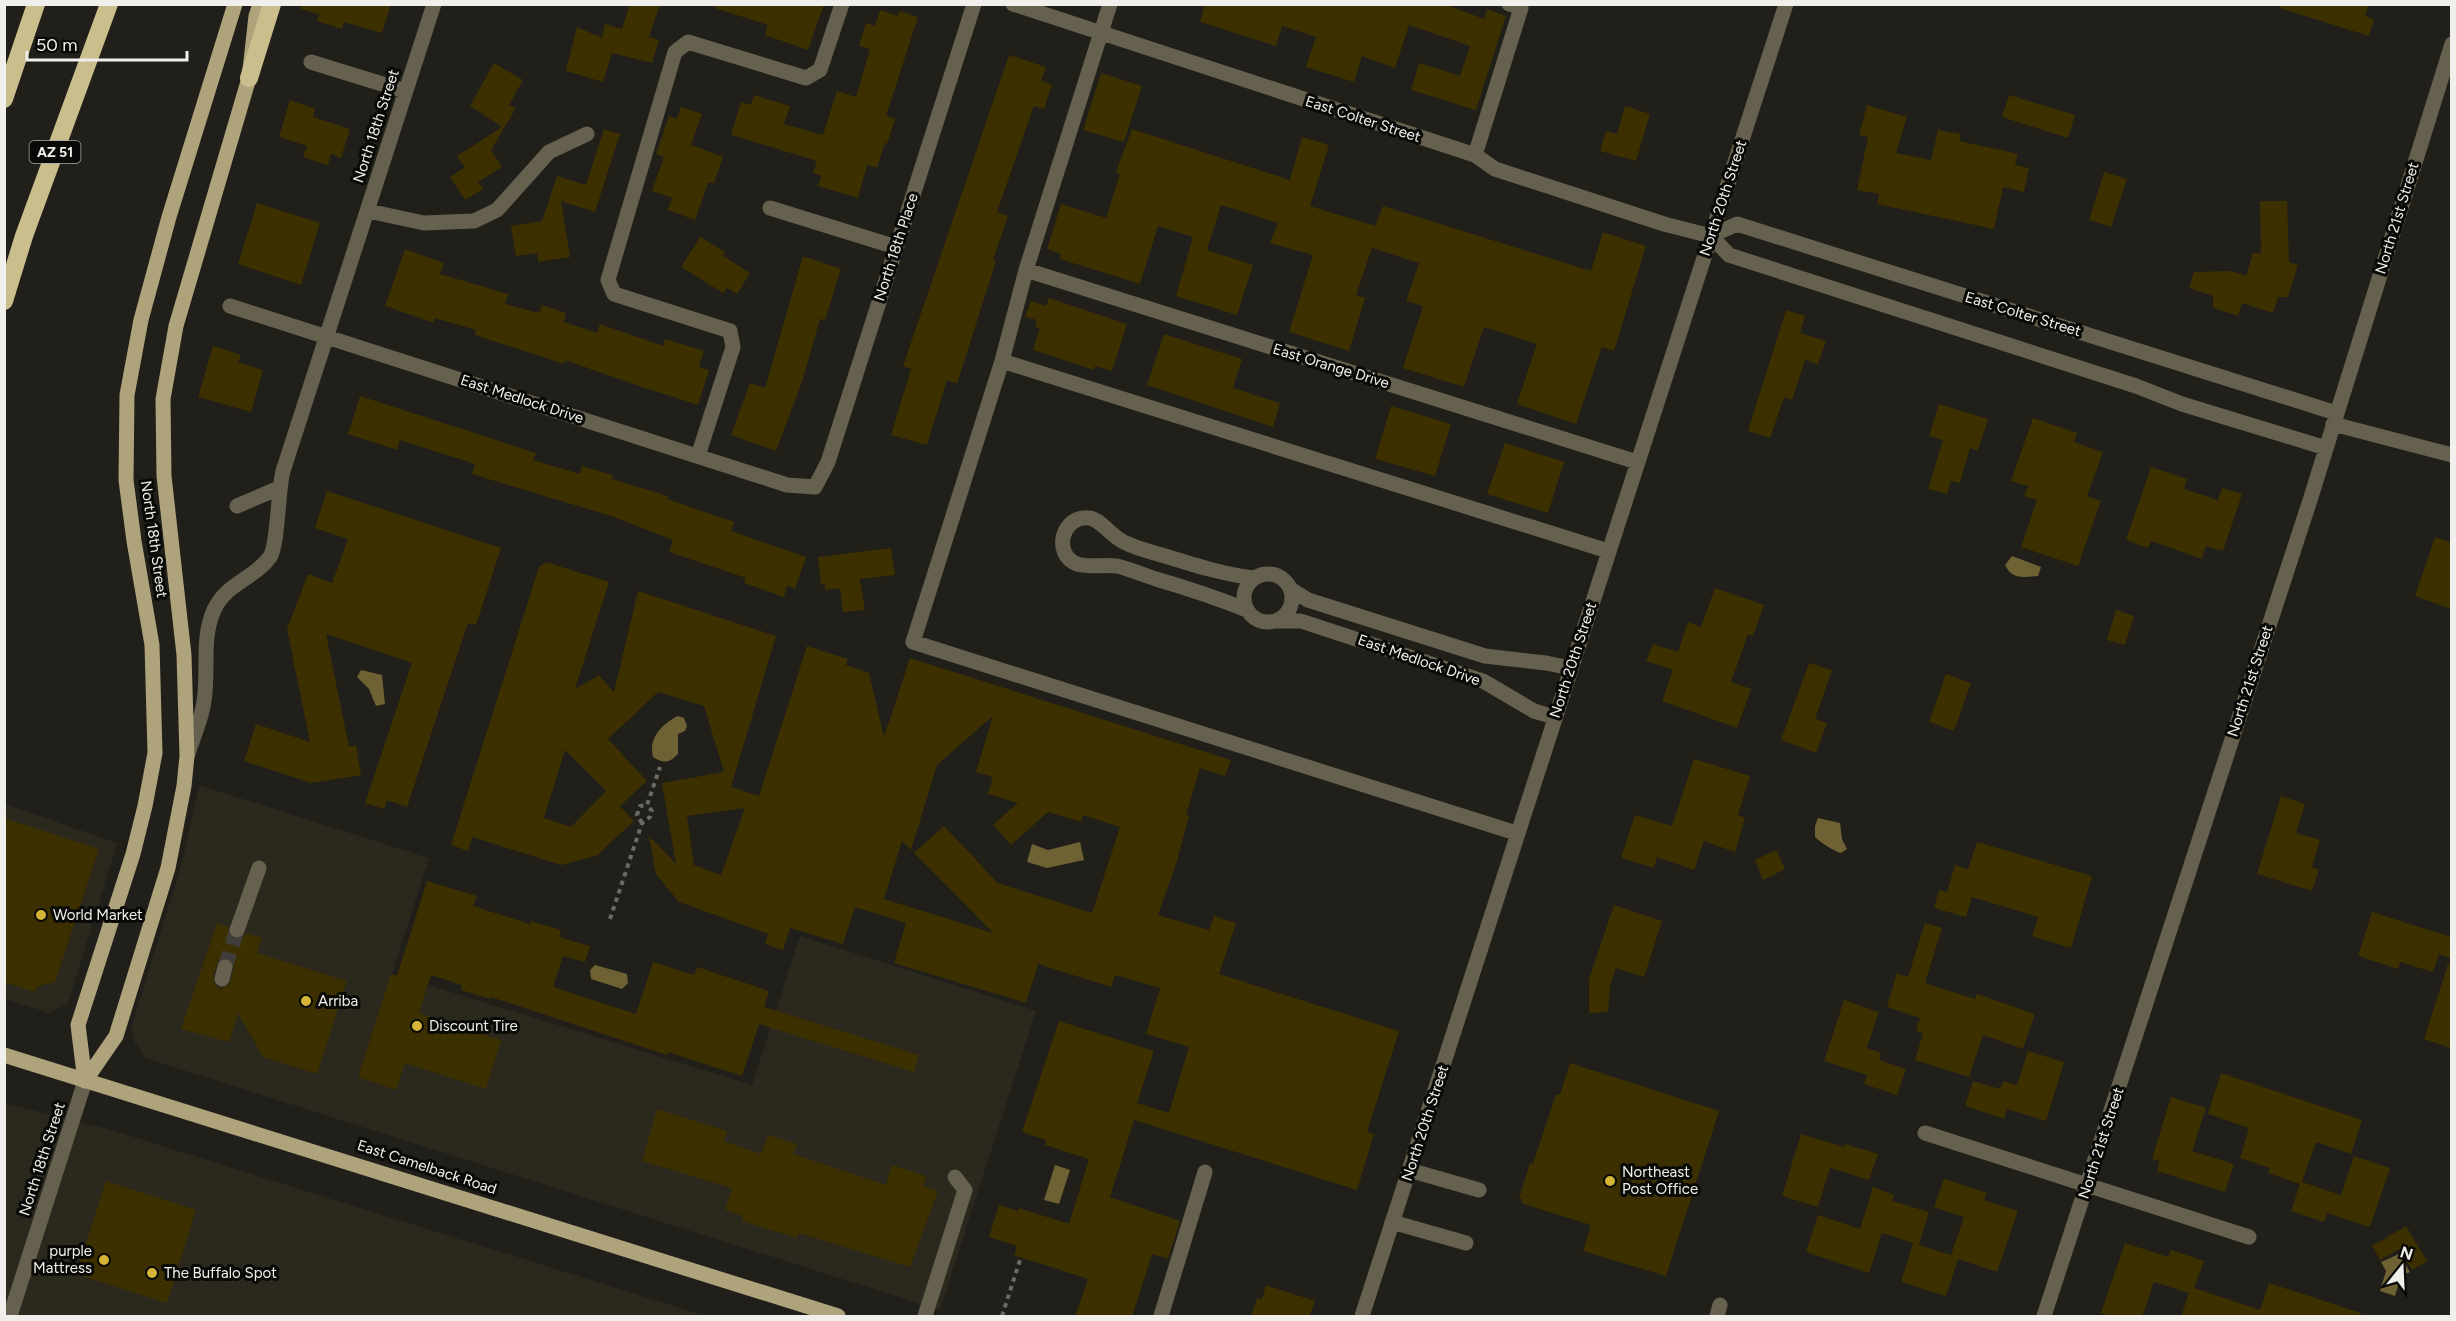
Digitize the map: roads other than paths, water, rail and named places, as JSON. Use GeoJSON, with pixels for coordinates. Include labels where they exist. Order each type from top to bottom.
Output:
{"type":"FeatureCollection","features":[{"type":"Feature","properties":{"kind":"highway"},"geometry":{"type":"LineString","coordinates":[[4,99],[36,4]]}},
{"type":"Feature","properties":{"kind":"highway","name":"AZ 51"},"geometry":{"type":"LineString","coordinates":[[4,301],[24,236],[109,4]]}},
{"type":"Feature","properties":{"kind":"highway"},"geometry":{"type":"LineString","coordinates":[[249,78],[272,4]]}},
{"type":"Feature","properties":{"kind":"main road","name":"North 18th Street"},"geometry":{"type":"LineString","coordinates":[[85,1081],[78,1025],[133,854],[155,753],[152,645],[126,480],[127,395],[141,320],[169,217],[235,4]]}},
{"type":"Feature","properties":{"kind":"main road","name":"North 18th Street"},"geometry":{"type":"LineString","coordinates":[[85,1081],[116,1036],[168,868],[182,797],[187,756],[184,655],[164,476],[163,399],[176,326],[249,78],[256,16],[260,4]]}},
{"type":"Feature","properties":{"kind":"main road","name":"East Camelback Road"},"geometry":{"type":"LineString","coordinates":[[4,1055],[838,1317]]}},
{"type":"Feature","properties":{"kind":"street","name":"North 18th Street"},"geometry":{"type":"LineString","coordinates":[[187,756],[204,702],[208,626],[214,609],[224,594],[262,566],[272,554],[279,488],[434,4]]}},
{"type":"Feature","properties":{"kind":"street"},"geometry":{"type":"LineString","coordinates":[[698,456],[733,347],[730,331],[614,294],[608,280],[675,52],[688,42],[806,78],[820,70],[843,4]]}},
{"type":"Feature","properties":{"kind":"street","name":"North 18th Place"},"geometry":{"type":"LineString","coordinates":[[815,487],[828,462],[974,4]]}},
{"type":"Feature","properties":{"kind":"street","name":"East Colter Street"},"geometry":{"type":"LineString","coordinates":[[1013,4],[1475,155],[1496,169],[1664,224],[1711,236],[1729,255],[2125,383],[2182,404],[2326,448]]}},
{"type":"Feature","properties":{"kind":"street"},"geometry":{"type":"LineString","coordinates":[[1110,4],[1026,270],[1002,361],[913,642],[1516,833]]}},
{"type":"Feature","properties":{"kind":"street"},"geometry":{"type":"LineString","coordinates":[[1475,155],[1521,9],[1509,4]]}},
{"type":"Feature","properties":{"kind":"street","name":"North 20th Street"},"geometry":{"type":"LineString","coordinates":[[1362,1317],[1516,833],[1786,4]]}},
{"type":"Feature","properties":{"kind":"street","name":"North 21st Street"},"geometry":{"type":"LineString","coordinates":[[2044,1317],[2326,448],[2451,44]]}},
{"type":"Feature","properties":{"kind":"street"},"geometry":{"type":"LineString","coordinates":[[311,62],[405,92]]}},
{"type":"Feature","properties":{"kind":"street"},"geometry":{"type":"LineString","coordinates":[[368,211],[424,224],[474,220],[497,210],[549,152],[587,134]]}},
{"type":"Feature","properties":{"kind":"street"},"geometry":{"type":"LineString","coordinates":[[770,208],[896,248]]}},
{"type":"Feature","properties":{"kind":"street","name":"East Colter Street"},"geometry":{"type":"LineString","coordinates":[[1711,236],[1737,224],[2451,455]]}},
{"type":"Feature","properties":{"kind":"street","name":"East Orange Drive"},"geometry":{"type":"LineString","coordinates":[[1026,270],[1636,462]]}},
{"type":"Feature","properties":{"kind":"street","name":"East Medlock Drive"},"geometry":{"type":"LineString","coordinates":[[230,306],[787,485],[815,487]]}},
{"type":"Feature","properties":{"kind":"street"},"geometry":{"type":"LineString","coordinates":[[1002,361],[1608,551]]}},
{"type":"Feature","properties":{"kind":"street"},"geometry":{"type":"LineString","coordinates":[[237,506],[279,488]]}},
{"type":"Feature","properties":{"kind":"street","name":"East Medlock Drive"},"geometry":{"type":"LineString","coordinates":[[1554,717],[1534,711],[1483,681],[1301,621],[1261,622],[1253,618],[1247,610],[1218,598],[1117,566],[1077,564],[1071,561],[1064,552],[1062,539],[1067,528],[1076,520],[1089,518],[1100,523],[1108,533],[1125,543],[1223,574],[1253,578],[1274,575],[1281,578],[1290,589],[1308,600],[1485,656],[1570,668]]}},
{"type":"Feature","properties":{"kind":"street"},"geometry":{"type":"LineString","coordinates":[[1247,610],[1243,598],[1253,578]]}},
{"type":"Feature","properties":{"kind":"street"},"geometry":{"type":"LineString","coordinates":[[1277,621],[1288,611],[1291,604],[1290,589]]}},
{"type":"Feature","properties":{"kind":"street"},"geometry":{"type":"LineString","coordinates":[[237,930],[259,868]]}},
{"type":"Feature","properties":{"kind":"street","name":"North 18th Street"},"geometry":{"type":"LineString","coordinates":[[10,1317],[85,1081]]}},
{"type":"Feature","properties":{"kind":"street"},"geometry":{"type":"LineString","coordinates":[[1925,1133],[2249,1238]]}},
{"type":"Feature","properties":{"kind":"street"},"geometry":{"type":"LineString","coordinates":[[1409,1170],[1479,1190]]}},
{"type":"Feature","properties":{"kind":"street"},"geometry":{"type":"LineString","coordinates":[[1161,1317],[1205,1172]]}},
{"type":"Feature","properties":{"kind":"street"},"geometry":{"type":"LineString","coordinates":[[926,1317],[964,1190],[955,1177]]}},
{"type":"Feature","properties":{"kind":"street"},"geometry":{"type":"LineString","coordinates":[[1392,1222],[1466,1244]]}},
{"type":"Feature","properties":{"kind":"tunnel"},"geometry":{"type":"LineString","coordinates":[[225,967],[237,930]]}},
{"type":"Feature","properties":{"kind":"place","name":"World Market"},"geometry":{"type":"Point","coordinates":[41,915]}},
{"type":"Feature","properties":{"kind":"place","name":"Arriba"},"geometry":{"type":"Point","coordinates":[306,1001]}},
{"type":"Feature","properties":{"kind":"place","name":"Discount Tire"},"geometry":{"type":"Point","coordinates":[417,1026]}},
{"type":"Feature","properties":{"kind":"place","name":"Northeast Post Office"},"geometry":{"type":"Point","coordinates":[1610,1181]}},
{"type":"Feature","properties":{"kind":"place","name":"purple Mattress"},"geometry":{"type":"Point","coordinates":[104,1260]}},
{"type":"Feature","properties":{"kind":"place","name":"The Buffalo Spot"},"geometry":{"type":"Point","coordinates":[152,1273]}}]}
